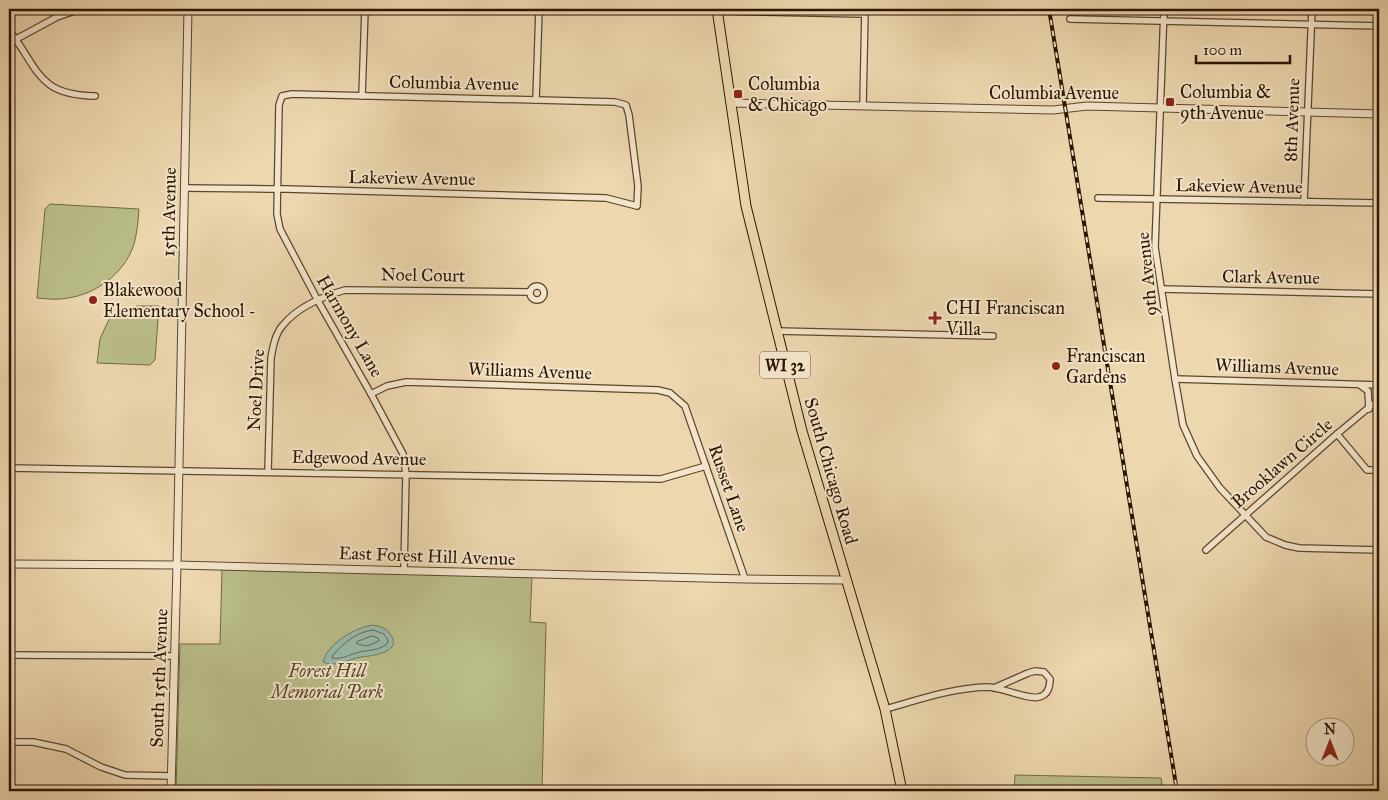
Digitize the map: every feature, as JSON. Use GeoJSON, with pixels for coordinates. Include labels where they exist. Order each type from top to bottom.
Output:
{"type":"FeatureCollection","features":[{"type":"Feature","properties":{"kind":"main road","name":"South Chicago Road"},"geometry":{"type":"LineString","coordinates":[[717,10],[746,206],[802,431],[885,709],[902,790]]}},
{"type":"Feature","properties":{"kind":"street"},"geometry":{"type":"LineString","coordinates":[[9,43],[15,38],[57,17],[81,9]]}},
{"type":"Feature","properties":{"kind":"street","name":"15th Avenue"},"geometry":{"type":"LineString","coordinates":[[177,565],[188,9]]}},
{"type":"Feature","properties":{"kind":"street"},"geometry":{"type":"LineString","coordinates":[[362,96],[365,9]]}},
{"type":"Feature","properties":{"kind":"street"},"geometry":{"type":"LineString","coordinates":[[536,100],[539,9]]}},
{"type":"Feature","properties":{"kind":"street"},"geometry":{"type":"LineString","coordinates":[[612,9],[865,11],[863,105]]}},
{"type":"Feature","properties":{"kind":"street","name":"9th Avenue"},"geometry":{"type":"LineString","coordinates":[[1164,9],[1156,247],[1175,379],[1183,425],[1197,456],[1220,488],[1244,515]]}},
{"type":"Feature","properties":{"kind":"street","name":"8th Avenue"},"geometry":{"type":"LineString","coordinates":[[1304,202],[1312,9]]}},
{"type":"Feature","properties":{"kind":"street"},"geometry":{"type":"LineString","coordinates":[[1070,19],[1379,26]]}},
{"type":"Feature","properties":{"kind":"street"},"geometry":{"type":"LineString","coordinates":[[9,30],[33,66],[50,86],[78,96],[95,96]]}},
{"type":"Feature","properties":{"kind":"street","name":"Columbia Avenue"},"geometry":{"type":"LineString","coordinates":[[282,96],[292,94],[615,102],[626,104],[638,186],[637,206]]}},
{"type":"Feature","properties":{"kind":"street","name":"Harmony Lane"},"geometry":{"type":"LineString","coordinates":[[282,96],[279,105],[277,214],[280,229],[403,454],[406,474],[404,570]]}},
{"type":"Feature","properties":{"kind":"street","name":"Columbia Avenue"},"geometry":{"type":"LineString","coordinates":[[730,103],[1053,110],[1086,106],[1379,114]]}},
{"type":"Feature","properties":{"kind":"street","name":"Lakeview Avenue"},"geometry":{"type":"LineString","coordinates":[[185,188],[606,198],[637,206]]}},
{"type":"Feature","properties":{"kind":"street","name":"Lakeview Avenue"},"geometry":{"type":"LineString","coordinates":[[1098,198],[1379,203]]}},
{"type":"Feature","properties":{"kind":"street","name":"Noel Court"},"geometry":{"type":"LineString","coordinates":[[318,301],[332,294],[357,289],[529,292]]}},
{"type":"Feature","properties":{"kind":"street","name":"Clark Avenue"},"geometry":{"type":"LineString","coordinates":[[1162,289],[1379,294]]}},
{"type":"Feature","properties":{"kind":"street","name":"Noel Drive"},"geometry":{"type":"LineString","coordinates":[[268,471],[271,358],[274,340],[282,325],[299,311],[318,301]]}},
{"type":"Feature","properties":{"kind":"street"},"geometry":{"type":"LineString","coordinates":[[777,331],[992,336]]}},
{"type":"Feature","properties":{"kind":"street","name":"Williams Avenue"},"geometry":{"type":"LineString","coordinates":[[1175,379],[1379,385]]}},
{"type":"Feature","properties":{"kind":"street","name":"Williams Avenue"},"geometry":{"type":"LineString","coordinates":[[371,394],[387,386],[406,382],[559,386],[658,390],[670,393],[685,406]]}},
{"type":"Feature","properties":{"kind":"street"},"geometry":{"type":"LineString","coordinates":[[1360,385],[1368,391],[1369,409]]}},
{"type":"Feature","properties":{"kind":"street","name":"Brooklawn Circle"},"geometry":{"type":"LineString","coordinates":[[1206,550],[1244,515],[1379,400]]}},
{"type":"Feature","properties":{"kind":"street","name":"Russet Lane"},"geometry":{"type":"LineString","coordinates":[[685,406],[746,580]]}},
{"type":"Feature","properties":{"kind":"street"},"geometry":{"type":"LineString","coordinates":[[1338,434],[1367,470],[1379,470]]}},
{"type":"Feature","properties":{"kind":"street","name":"Edgewood Avenue"},"geometry":{"type":"LineString","coordinates":[[9,468],[661,479],[706,466]]}},
{"type":"Feature","properties":{"kind":"street"},"geometry":{"type":"LineString","coordinates":[[1244,515],[1266,538],[1285,545],[1299,548],[1379,550]]}},
{"type":"Feature","properties":{"kind":"street","name":"East Forest Hill Avenue"},"geometry":{"type":"LineString","coordinates":[[9,564],[177,565],[746,580],[845,580]]}},
{"type":"Feature","properties":{"kind":"street","name":"South 15th Avenue"},"geometry":{"type":"LineString","coordinates":[[170,791],[177,565]]}},
{"type":"Feature","properties":{"kind":"street"},"geometry":{"type":"LineString","coordinates":[[9,655],[175,656]]}},
{"type":"Feature","properties":{"kind":"street"},"geometry":{"type":"LineString","coordinates":[[885,709],[959,690],[994,688],[1037,698],[1046,694],[1050,679],[1044,672],[1035,671],[994,688]]}},
{"type":"Feature","properties":{"kind":"street"},"geometry":{"type":"LineString","coordinates":[[9,742],[33,742],[66,749],[101,768],[125,775],[171,776]]}},
{"type":"Feature","properties":{"kind":"street"},"geometry":{"type":"LineString","coordinates":[[889,791],[902,790]]}},
{"type":"Feature","properties":{"kind":"green space"},"geometry":{"type":"Polygon","coordinates":[[[50,204],[139,209],[133,247],[123,266],[107,281],[89,292],[64,299],[37,298],[45,209],[50,204]]]}},
{"type":"Feature","properties":{"kind":"green space"},"geometry":{"type":"Polygon","coordinates":[[[137,306],[159,306],[155,360],[150,365],[97,363],[100,339],[111,315],[137,306]]]}},
{"type":"Feature","properties":{"kind":"green space","name":"Forest Hill Memorial Park"},"geometry":{"type":"Polygon","coordinates":[[[222,569],[532,577],[530,622],[546,623],[542,791],[176,791],[180,644],[220,644],[222,569]]]}},
{"type":"Feature","properties":{"kind":"green space"},"geometry":{"type":"Polygon","coordinates":[[[1015,775],[1161,778],[1163,791],[1014,791],[1015,775]]]}},
{"type":"Feature","properties":{"kind":"water"},"geometry":{"type":"Polygon","coordinates":[[[373,625],[384,628],[390,634],[393,642],[392,647],[383,653],[356,658],[338,664],[323,662],[330,649],[343,637],[358,629],[373,625]]]}},
{"type":"Feature","properties":{"kind":"railway"},"geometry":{"type":"LineString","coordinates":[[1049,9],[1177,791]]}},
{"type":"Feature","properties":{"kind":"place","name":"Columbia & Chicago"},"geometry":{"type":"Point","coordinates":[738,94]}},
{"type":"Feature","properties":{"kind":"place","name":"Columbia & 9th Avenue"},"geometry":{"type":"Point","coordinates":[1170,102]}},
{"type":"Feature","properties":{"kind":"place","name":"Blakewood Elementary School -"},"geometry":{"type":"Point","coordinates":[93,300]}},
{"type":"Feature","properties":{"kind":"place","name":"CHI Franciscan Villa"},"geometry":{"type":"Point","coordinates":[935,318]}},
{"type":"Feature","properties":{"kind":"place","name":"Franciscan Gardens"},"geometry":{"type":"Point","coordinates":[1056,366]}}]}
